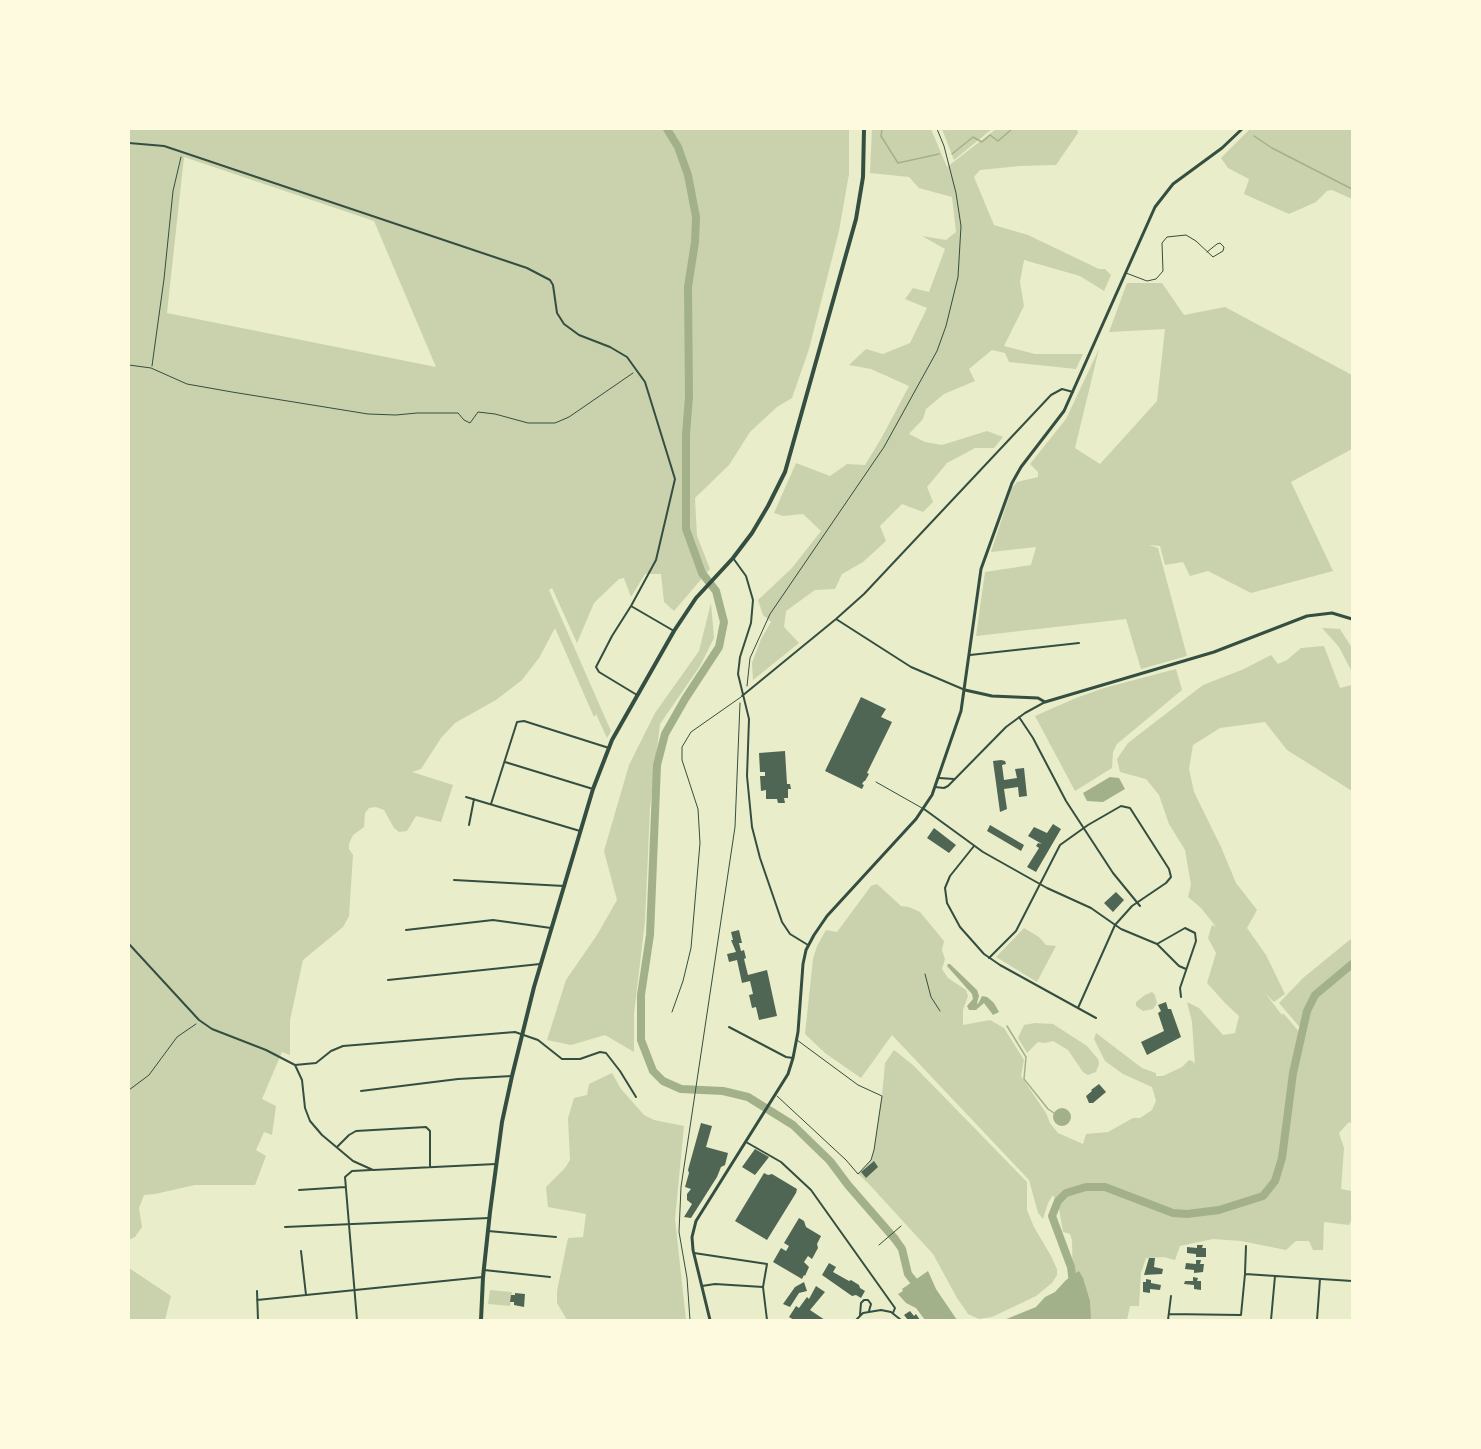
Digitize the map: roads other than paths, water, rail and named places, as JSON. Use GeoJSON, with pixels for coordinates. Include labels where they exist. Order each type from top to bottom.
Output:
{"type":"FeatureCollection","features":[{"type":"Feature","properties":{"kind":"main road"},"geometry":{"type":"LineString","coordinates":[[481,1320],[483,1270],[489,1218],[512,1076],[540,964],[593,789],[609,748],[674,631],[701,592],[733,558],[764,515],[779,485],[791,454],[856,219],[863,177],[864,129]]}},
{"type":"Feature","properties":{"kind":"main road"},"geometry":{"type":"LineString","coordinates":[[710,1320],[694,1253],[692,1237],[696,1221],[788,1074],[796,1039],[803,964],[808,945],[827,916],[924,809],[939,778],[965,690],[981,569],[1009,489],[1022,467],[1062,416],[1155,207],[1165,192],[1178,180],[1222,148],[1242,129]]}},
{"type":"Feature","properties":{"kind":"main road"},"geometry":{"type":"LineString","coordinates":[[965,690],[992,696],[1038,698],[1045,702],[1206,655],[1307,616],[1332,613],[1352,619]]}},
{"type":"Feature","properties":{"kind":"street"},"geometry":{"type":"LineString","coordinates":[[129,143],[164,146],[542,274],[553,285],[557,313],[564,324],[579,335],[610,347],[627,357],[645,382],[675,479],[656,560],[596,668],[638,695]]}},
{"type":"Feature","properties":{"kind":"street"},"geometry":{"type":"LineString","coordinates":[[742,696],[836,620],[887,570],[1050,395],[1062,389],[1074,392]]}},
{"type":"Feature","properties":{"kind":"street"},"geometry":{"type":"LineString","coordinates":[[733,558],[746,576],[753,600],[751,623],[738,666],[739,682],[749,719],[748,791],[755,841],[782,922],[790,934],[808,945]]}},
{"type":"Feature","properties":{"kind":"street"},"geometry":{"type":"LineString","coordinates":[[631,606],[674,631]]}},
{"type":"Feature","properties":{"kind":"street"},"geometry":{"type":"LineString","coordinates":[[836,620],[911,667],[965,690]]}},
{"type":"Feature","properties":{"kind":"street"},"geometry":{"type":"LineString","coordinates":[[970,655],[1079,643]]}},
{"type":"Feature","properties":{"kind":"street"},"geometry":{"type":"LineString","coordinates":[[935,787],[944,788],[998,734],[1019,717],[1045,702]]}},
{"type":"Feature","properties":{"kind":"street"},"geometry":{"type":"LineString","coordinates":[[1019,717],[1033,738],[1066,801],[1113,873],[1140,906]]}},
{"type":"Feature","properties":{"kind":"street"},"geometry":{"type":"LineString","coordinates":[[491,804],[514,729],[519,721],[609,748]]}},
{"type":"Feature","properties":{"kind":"street"},"geometry":{"type":"LineString","coordinates":[[505,762],[593,789]]}},
{"type":"Feature","properties":{"kind":"street"},"geometry":{"type":"LineString","coordinates":[[939,778],[954,779]]}},
{"type":"Feature","properties":{"kind":"street"},"geometry":{"type":"LineString","coordinates":[[466,797],[580,831]]}},
{"type":"Feature","properties":{"kind":"street"},"geometry":{"type":"LineString","coordinates":[[469,825],[474,800]]}},
{"type":"Feature","properties":{"kind":"street"},"geometry":{"type":"LineString","coordinates":[[989,958],[1016,931],[1060,844],[1121,806],[1130,808],[1169,869],[1171,877],[1137,902],[1115,925],[1078,1008]]}},
{"type":"Feature","properties":{"kind":"street"},"geometry":{"type":"LineString","coordinates":[[924,809],[974,846],[1041,885],[1091,908],[1115,925],[1156,944],[1179,966],[1186,969]]}},
{"type":"Feature","properties":{"kind":"street"},"geometry":{"type":"LineString","coordinates":[[974,846],[946,884],[947,903],[960,927],[989,958],[1017,976],[1096,1018]]}},
{"type":"Feature","properties":{"kind":"street"},"geometry":{"type":"LineString","coordinates":[[454,880],[564,886]]}},
{"type":"Feature","properties":{"kind":"street"},"geometry":{"type":"LineString","coordinates":[[406,930],[493,920],[551,928]]}},
{"type":"Feature","properties":{"kind":"street"},"geometry":{"type":"LineString","coordinates":[[1156,944],[1185,928],[1195,933],[1196,942],[1180,988],[1181,996]]}},
{"type":"Feature","properties":{"kind":"street"},"geometry":{"type":"LineString","coordinates":[[129,944],[199,1020],[212,1029],[266,1050],[295,1065],[316,1063],[333,1050],[344,1046],[515,1032],[538,1040],[562,1059],[580,1059],[600,1052],[606,1053],[636,1097]]}},
{"type":"Feature","properties":{"kind":"street"},"geometry":{"type":"LineString","coordinates":[[388,980],[540,964]]}},
{"type":"Feature","properties":{"kind":"street"},"geometry":{"type":"LineString","coordinates":[[729,1027],[777,1053],[793,1058]]}},
{"type":"Feature","properties":{"kind":"street"},"geometry":{"type":"LineString","coordinates":[[295,1065],[303,1085],[308,1117],[316,1129],[353,1161],[374,1170]]}},
{"type":"Feature","properties":{"kind":"street"},"geometry":{"type":"LineString","coordinates":[[361,1092],[458,1078],[512,1076]]}},
{"type":"Feature","properties":{"kind":"street"},"geometry":{"type":"LineString","coordinates":[[337,1147],[348,1135],[356,1131],[426,1127],[430,1131],[430,1166]]}},
{"type":"Feature","properties":{"kind":"street"},"geometry":{"type":"LineString","coordinates":[[746,1142],[781,1162],[811,1191],[895,1308],[893,1313]]}},
{"type":"Feature","properties":{"kind":"street"},"geometry":{"type":"LineString","coordinates":[[357,1320],[345,1187],[345,1177],[349,1172],[496,1164]]}},
{"type":"Feature","properties":{"kind":"street"},"geometry":{"type":"LineString","coordinates":[[299,1190],[345,1187]]}},
{"type":"Feature","properties":{"kind":"street"},"geometry":{"type":"LineString","coordinates":[[285,1227],[489,1218]]}},
{"type":"Feature","properties":{"kind":"street"},"geometry":{"type":"LineString","coordinates":[[488,1231],[556,1237]]}},
{"type":"Feature","properties":{"kind":"street"},"geometry":{"type":"LineString","coordinates":[[1169,1314],[1241,1315],[1246,1246]]}},
{"type":"Feature","properties":{"kind":"street"},"geometry":{"type":"LineString","coordinates":[[301,1251],[306,1295]]}},
{"type":"Feature","properties":{"kind":"street"},"geometry":{"type":"LineString","coordinates":[[694,1253],[767,1264],[763,1287],[767,1320]]}},
{"type":"Feature","properties":{"kind":"street"},"geometry":{"type":"LineString","coordinates":[[483,1270],[550,1277]]}},
{"type":"Feature","properties":{"kind":"street"},"geometry":{"type":"LineString","coordinates":[[1245,1274],[1352,1281]]}},
{"type":"Feature","properties":{"kind":"street"},"geometry":{"type":"LineString","coordinates":[[1271,1320],[1275,1276]]}},
{"type":"Feature","properties":{"kind":"street"},"geometry":{"type":"LineString","coordinates":[[257,1300],[483,1277]]}},
{"type":"Feature","properties":{"kind":"street"},"geometry":{"type":"LineString","coordinates":[[1317,1320],[1320,1279]]}},
{"type":"Feature","properties":{"kind":"street"},"geometry":{"type":"LineString","coordinates":[[702,1286],[715,1284],[763,1287]]}},
{"type":"Feature","properties":{"kind":"street"},"geometry":{"type":"LineString","coordinates":[[257,1292],[258,1320]]}},
{"type":"Feature","properties":{"kind":"street"},"geometry":{"type":"LineString","coordinates":[[1168,1320],[1171,1296]]}},
{"type":"Feature","properties":{"kind":"street"},"geometry":{"type":"LineString","coordinates":[[860,1315],[861,1303],[864,1300],[868,1300],[871,1304],[870,1311]]}},
{"type":"Feature","properties":{"kind":"street"},"geometry":{"type":"LineString","coordinates":[[856,1320],[860,1315],[870,1311],[884,1310],[893,1313],[901,1320]]}},
{"type":"Feature","properties":{"kind":"lane"},"geometry":{"type":"LineString","coordinates":[[1125,273],[1147,281],[1156,279],[1163,271],[1162,243],[1167,237],[1186,235],[1196,241],[1210,256],[1216,256],[1224,247],[1220,243],[1207,252]]}},
{"type":"Feature","properties":{"kind":"lane"},"geometry":{"type":"LineString","coordinates":[[672,1012],[691,948],[700,843],[698,809],[682,760],[682,747],[693,730],[742,696]]}},
{"type":"Feature","properties":{"kind":"lane"},"geometry":{"type":"LineString","coordinates":[[876,782],[924,809]]}},
{"type":"Feature","properties":{"kind":"lane"},"geometry":{"type":"LineString","coordinates":[[776,1094],[858,1174],[871,1160],[882,1096],[858,1085],[796,1039]]}},
{"type":"Feature","properties":{"kind":"waterway"},"geometry":{"type":"LineString","coordinates":[[667,129],[678,147],[688,175],[696,217],[695,242],[688,287],[689,397],[686,434],[686,529],[702,573],[716,591],[724,622],[719,647],[665,734],[657,765],[650,935],[641,995],[641,1040],[653,1071],[663,1081],[681,1089],[723,1091],[748,1097],[793,1125],[830,1161],[895,1239],[902,1249],[908,1274],[920,1289]]}},
{"type":"Feature","properties":{"kind":"waterway"},"geometry":{"type":"LineString","coordinates":[[882,129],[881,136],[898,163],[939,154]]}},
{"type":"Feature","properties":{"kind":"waterway"},"geometry":{"type":"LineString","coordinates":[[952,154],[973,137],[982,142],[990,135],[998,141],[1012,129]]}},
{"type":"Feature","properties":{"kind":"waterway"},"geometry":{"type":"LineString","coordinates":[[1254,136],[1272,148],[1352,189]]}},
{"type":"Feature","properties":{"kind":"waterway"},"geometry":{"type":"LineString","coordinates":[[1073,1283],[1071,1267],[1052,1216],[1058,1201],[1066,1193],[1086,1187],[1105,1187],[1173,1213],[1187,1214],[1219,1210],[1263,1196],[1275,1181],[1282,1158],[1293,1073],[1307,1011],[1315,995],[1352,964]]}},
{"type":"Feature","properties":{"kind":"waterway"},"geometry":{"type":"LineString","coordinates":[[1007,1026],[1026,1057],[1024,1079],[1048,1109],[1054,1113]]}}]}
